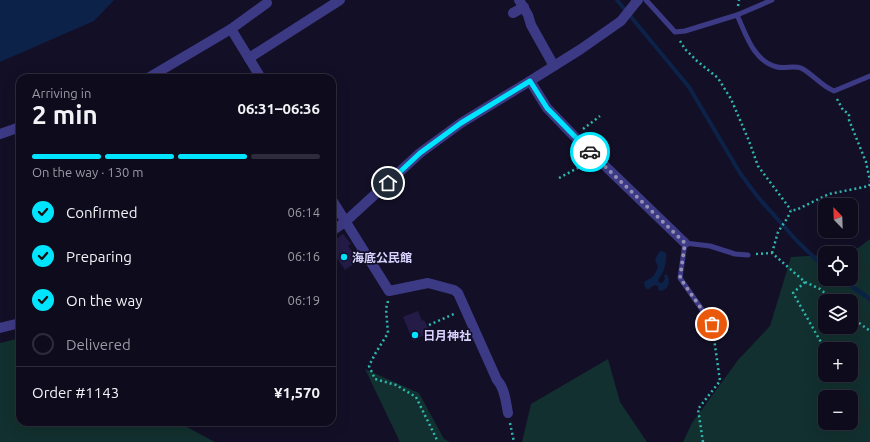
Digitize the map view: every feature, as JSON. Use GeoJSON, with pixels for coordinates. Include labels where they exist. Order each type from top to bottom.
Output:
{"type":"FeatureCollection","features":[{"type":"Feature","properties":{"kind":"street"},"geometry":{"type":"LineString","coordinates":[[249,58],[340,0]]}},
{"type":"Feature","properties":{"kind":"street"},"geometry":{"type":"LineString","coordinates":[[336,228],[345,222],[420,153],[461,123],[554,66],[621,21],[639,0]]}},
{"type":"Feature","properties":{"kind":"street"},"geometry":{"type":"LineString","coordinates":[[155,74],[230,29],[267,3]]}},
{"type":"Feature","properties":{"kind":"street"},"geometry":{"type":"LineString","coordinates":[[513,13],[521,4],[554,66]]}},
{"type":"Feature","properties":{"kind":"street"},"geometry":{"type":"LineString","coordinates":[[230,29],[259,74]]}},
{"type":"Feature","properties":{"kind":"street"},"geometry":{"type":"LineString","coordinates":[[530,81],[547,108],[596,158],[685,243]]}},
{"type":"Feature","properties":{"kind":"street"},"geometry":{"type":"LineString","coordinates":[[0,134],[16,128]]}},
{"type":"Feature","properties":{"kind":"street"},"geometry":{"type":"LineString","coordinates":[[336,207],[389,291],[428,283],[454,290],[458,293],[497,380],[500,383],[508,413]]}},
{"type":"Feature","properties":{"kind":"street"},"geometry":{"type":"LineString","coordinates":[[0,328],[16,324]]}},
{"type":"Feature","properties":{"kind":"lane"},"geometry":{"type":"LineString","coordinates":[[639,0],[675,32],[684,31],[737,15],[772,0]]}},
{"type":"Feature","properties":{"kind":"lane"},"geometry":{"type":"LineString","coordinates":[[737,15],[751,46],[763,59],[775,66],[796,66],[803,69],[822,85],[834,91],[870,76]]}},
{"type":"Feature","properties":{"kind":"lane"},"geometry":{"type":"LineString","coordinates":[[712,324],[680,278],[685,243],[710,246],[735,254],[748,255]]}},
{"type":"Feature","properties":{"kind":"path"},"geometry":{"type":"LineString","coordinates":[[675,32],[685,49],[718,78],[731,99],[758,166],[791,210]]}},
{"type":"Feature","properties":{"kind":"path"},"geometry":{"type":"LineString","coordinates":[[834,91],[843,110],[850,115],[849,120],[866,162],[870,180]]}},
{"type":"Feature","properties":{"kind":"path"},"geometry":{"type":"LineString","coordinates":[[573,135],[600,116]]}},
{"type":"Feature","properties":{"kind":"path"},"geometry":{"type":"LineString","coordinates":[[559,178],[596,158]]}},
{"type":"Feature","properties":{"kind":"path"},"geometry":{"type":"LineString","coordinates":[[791,210],[796,210],[829,194],[869,186],[870,184]]}},
{"type":"Feature","properties":{"kind":"path"},"geometry":{"type":"LineString","coordinates":[[772,253],[778,232],[791,210]]}},
{"type":"Feature","properties":{"kind":"path"},"geometry":{"type":"LineString","coordinates":[[748,255],[772,253],[805,282],[820,289],[826,294]]}},
{"type":"Feature","properties":{"kind":"path"},"geometry":{"type":"LineString","coordinates":[[805,282],[793,293],[821,342]]}},
{"type":"Feature","properties":{"kind":"path"},"geometry":{"type":"LineString","coordinates":[[392,290],[386,309],[388,333],[374,354],[369,366],[375,379],[396,385],[416,397],[438,442]]}},
{"type":"Feature","properties":{"kind":"path"},"geometry":{"type":"LineString","coordinates":[[429,325],[464,309]]}},
{"type":"Feature","properties":{"kind":"path"},"geometry":{"type":"LineString","coordinates":[[858,323],[870,331]]}},
{"type":"Feature","properties":{"kind":"path"},"geometry":{"type":"LineString","coordinates":[[703,442],[698,409],[720,381],[712,324]]}},
{"type":"Feature","properties":{"kind":"path"},"geometry":{"type":"LineString","coordinates":[[508,413],[514,442]]}},
{"type":"Feature","properties":{"kind":"green space"},"geometry":{"type":"Polygon","coordinates":[[[870,239],[870,442],[683,442],[692,423],[738,360],[770,326],[791,257],[818,255],[818,286],[858,286],[858,248],[870,239]]]}},
{"type":"Feature","properties":{"kind":"green space"},"geometry":{"type":"Polygon","coordinates":[[[16,339],[16,426],[185,426],[215,442],[0,442],[0,343],[16,339]]]}},
{"type":"Feature","properties":{"kind":"green space"},"geometry":{"type":"Polygon","coordinates":[[[608,359],[620,402],[647,442],[522,442],[531,404],[608,359]]]}},
{"type":"Feature","properties":{"kind":"green space"},"geometry":{"type":"Polygon","coordinates":[[[365,369],[419,393],[444,439],[450,442],[400,442],[365,369]]]}},
{"type":"Feature","properties":{"kind":"water"},"geometry":{"type":"Polygon","coordinates":[[[0,0],[114,0],[94,21],[0,62],[0,0]]]}},
{"type":"Feature","properties":{"kind":"water"},"geometry":{"type":"Polygon","coordinates":[[[662,251],[666,253],[666,260],[663,272],[658,281],[662,283],[665,279],[664,276],[667,274],[669,283],[665,289],[659,291],[658,286],[654,285],[647,289],[644,282],[655,274],[658,267],[655,259],[659,252],[662,251]]]}},
{"type":"Feature","properties":{"kind":"building","name":"海底公民館"},"geometry":{"type":"Polygon","coordinates":[[[343,234],[351,244],[348,246],[359,260],[345,270],[336,257],[336,239],[343,234]]]}},
{"type":"Feature","properties":{"kind":"building"},"geometry":{"type":"Polygon","coordinates":[[[418,311],[422,321],[424,320],[430,332],[413,341],[403,317],[418,311]]]}},
{"type":"Feature","properties":{"kind":"waterway"},"geometry":{"type":"LineString","coordinates":[[617,0],[689,87],[740,173],[757,196],[797,241],[818,261]]}},
{"type":"Feature","properties":{"kind":"waterway"},"geometry":{"type":"LineString","coordinates":[[851,286],[870,299]]}},
{"type":"Feature","properties":{"kind":"way so far"},"geometry":{"type":"LineString","coordinates":[[590,152],[685,243],[680,278],[712,324]]}},
{"type":"Feature","properties":{"kind":"place","name":"海底公民館"},"geometry":{"type":"Point","coordinates":[344,257]}},
{"type":"Feature","properties":{"kind":"place","name":"日月神社"},"geometry":{"type":"Point","coordinates":[415,335]}},
{"type":"Feature","properties":{"kind":"route"},"geometry":{"type":"LineString","coordinates":[[388,183],[420,153],[461,123],[530,81],[547,108],[590,152]]}}]}
